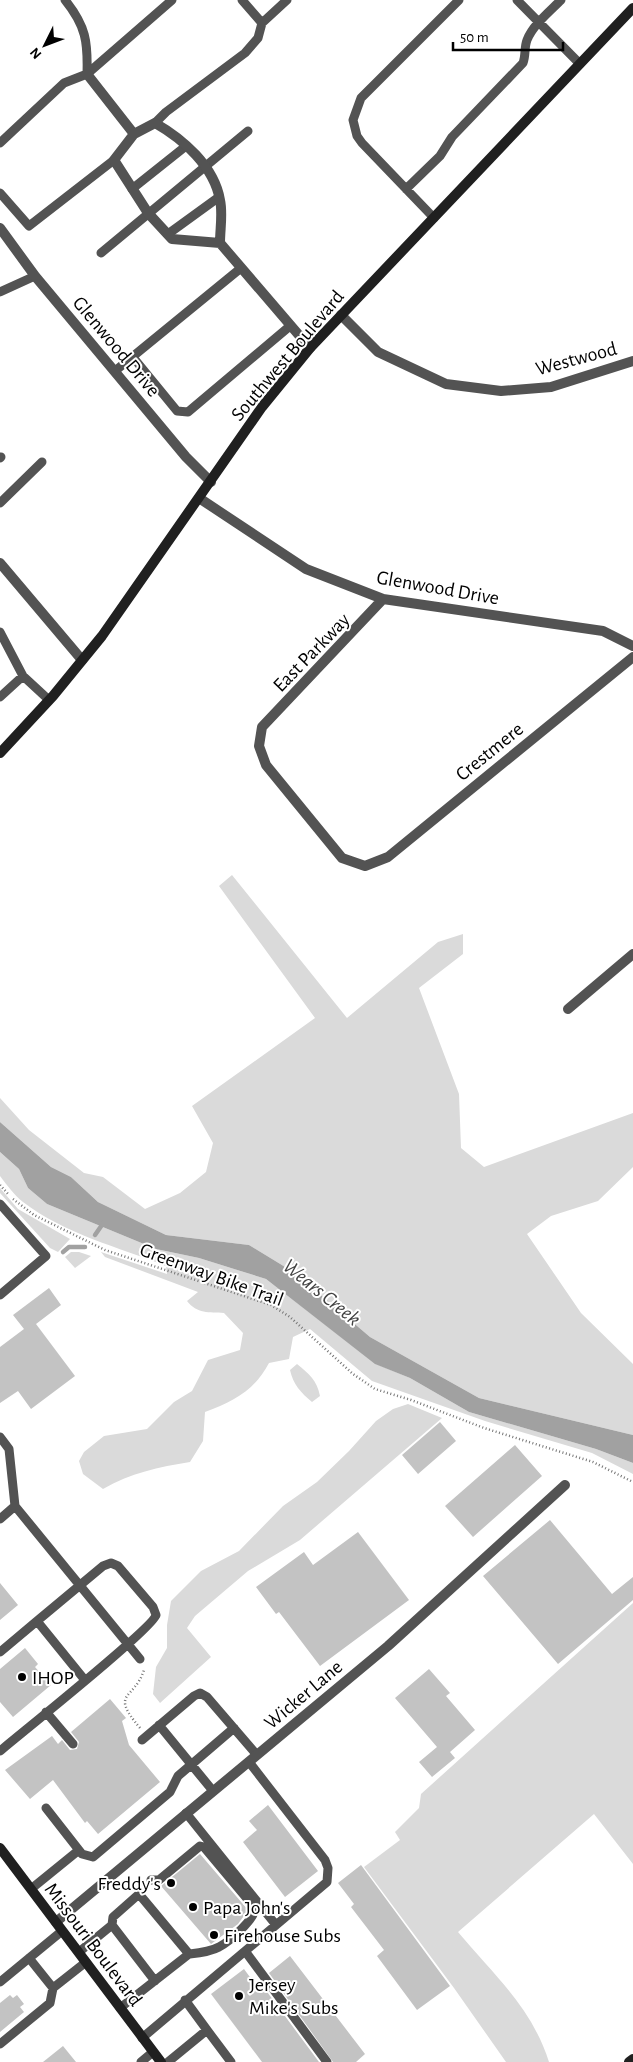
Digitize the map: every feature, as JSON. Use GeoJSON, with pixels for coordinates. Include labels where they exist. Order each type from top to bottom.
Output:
{"type":"FeatureCollection","features":[{"type":"Feature","properties":{"kind":"main road","name":"Southwest Boulevard"},"geometry":{"type":"LineString","coordinates":[[0,753],[49,700],[102,636],[262,407],[310,348],[633,8]]}},
{"type":"Feature","properties":{"kind":"main road","name":"Missouri Boulevard"},"geometry":{"type":"LineString","coordinates":[[0,1848],[160,2062]]}},
{"type":"Feature","properties":{"kind":"main road"},"geometry":{"type":"LineString","coordinates":[[629,2062],[633,2059]]}},
{"type":"Feature","properties":{"kind":"street"},"geometry":{"type":"LineString","coordinates":[[87,74],[134,134]]}},
{"type":"Feature","properties":{"kind":"street"},"geometry":{"type":"LineString","coordinates":[[220,243],[172,238],[148,213],[114,160],[134,134],[155,123],[175,134],[206,167],[219,197],[220,243],[310,348]]}},
{"type":"Feature","properties":{"kind":"street","name":"Glenwood Drive"},"geometry":{"type":"LineString","coordinates":[[0,228],[35,276],[211,482]]}},
{"type":"Feature","properties":{"kind":"street","name":"Westwood"},"geometry":{"type":"LineString","coordinates":[[341,315],[378,352],[446,384],[501,391],[551,387],[633,361]]}},
{"type":"Feature","properties":{"kind":"street","name":"Glenwood Drive"},"geometry":{"type":"LineString","coordinates":[[200,498],[306,570],[383,600],[603,631],[633,646]]}},
{"type":"Feature","properties":{"kind":"street"},"geometry":{"type":"LineString","coordinates":[[0,563],[82,660]]}},
{"type":"Feature","properties":{"kind":"street","name":"East Parkway"},"geometry":{"type":"LineString","coordinates":[[364,866],[342,858],[266,765],[259,746],[262,727],[383,600]]}},
{"type":"Feature","properties":{"kind":"street","name":"Crestmere"},"geometry":{"type":"LineString","coordinates":[[364,866],[388,857],[633,658]]}},
{"type":"Feature","properties":{"kind":"street"},"geometry":{"type":"LineString","coordinates":[[568,1008],[633,954]]}},
{"type":"Feature","properties":{"kind":"street","name":"Wicker Lane"},"geometry":{"type":"LineString","coordinates":[[56,1922],[388,1646],[565,1485]]}},
{"type":"Feature","properties":{"kind":"lane"},"geometry":{"type":"LineString","coordinates":[[65,0],[76,13],[88,44],[87,74]]}},
{"type":"Feature","properties":{"kind":"lane"},"geometry":{"type":"LineString","coordinates":[[0,143],[64,83],[87,74],[172,0]]}},
{"type":"Feature","properties":{"kind":"lane"},"geometry":{"type":"LineString","coordinates":[[242,0],[262,23]]}},
{"type":"Feature","properties":{"kind":"lane"},"geometry":{"type":"LineString","coordinates":[[155,123],[166,112],[245,53],[258,38],[262,23],[287,0]]}},
{"type":"Feature","properties":{"kind":"lane"},"geometry":{"type":"LineString","coordinates":[[434,218],[357,136],[353,120],[358,104],[459,0]]}},
{"type":"Feature","properties":{"kind":"lane"},"geometry":{"type":"LineString","coordinates":[[516,0],[580,64]]}},
{"type":"Feature","properties":{"kind":"lane"},"geometry":{"type":"LineString","coordinates":[[406,189],[440,156],[452,137],[523,63],[527,54],[527,39],[560,0]]}},
{"type":"Feature","properties":{"kind":"lane"},"geometry":{"type":"LineString","coordinates":[[101,253],[248,131]]}},
{"type":"Feature","properties":{"kind":"lane"},"geometry":{"type":"LineString","coordinates":[[132,189],[186,146]]}},
{"type":"Feature","properties":{"kind":"lane"},"geometry":{"type":"LineString","coordinates":[[0,193],[29,226],[114,160]]}},
{"type":"Feature","properties":{"kind":"lane"},"geometry":{"type":"LineString","coordinates":[[168,234],[219,197]]}},
{"type":"Feature","properties":{"kind":"lane"},"geometry":{"type":"LineString","coordinates":[[115,371],[241,268]]}},
{"type":"Feature","properties":{"kind":"lane"},"geometry":{"type":"LineString","coordinates":[[0,292],[35,276]]}},
{"type":"Feature","properties":{"kind":"lane"},"geometry":{"type":"LineString","coordinates":[[132,356],[177,411],[188,412],[290,326]]}},
{"type":"Feature","properties":{"kind":"lane"},"geometry":{"type":"LineString","coordinates":[[0,503],[42,462]]}},
{"type":"Feature","properties":{"kind":"lane"},"geometry":{"type":"LineString","coordinates":[[0,632],[23,676],[49,700]]}},
{"type":"Feature","properties":{"kind":"lane"},"geometry":{"type":"LineString","coordinates":[[0,697],[23,676]]}},
{"type":"Feature","properties":{"kind":"lane"},"geometry":{"type":"LineString","coordinates":[[0,1204],[46,1256],[0,1295]]}},
{"type":"Feature","properties":{"kind":"lane"},"geometry":{"type":"LineString","coordinates":[[0,1437],[9,1449],[16,1506],[140,1659]]}},
{"type":"Feature","properties":{"kind":"lane"},"geometry":{"type":"LineString","coordinates":[[0,1519],[16,1506]]}},
{"type":"Feature","properties":{"kind":"lane"},"geometry":{"type":"LineString","coordinates":[[0,1652],[103,1566],[115,1564],[153,1607],[155,1619],[128,1644],[0,1750]]}},
{"type":"Feature","properties":{"kind":"lane"},"geometry":{"type":"LineString","coordinates":[[37,1621],[84,1679]]}},
{"type":"Feature","properties":{"kind":"lane"},"geometry":{"type":"LineString","coordinates":[[142,2038],[185,2000],[321,1890],[327,1882],[328,1868],[325,1860],[253,1759],[234,1728],[207,1697],[200,1693],[194,1696],[144,1738]]}},
{"type":"Feature","properties":{"kind":"lane"},"geometry":{"type":"LineString","coordinates":[[46,1712],[73,1744]]}},
{"type":"Feature","properties":{"kind":"lane"},"geometry":{"type":"LineString","coordinates":[[159,1725],[213,1791]]}},
{"type":"Feature","properties":{"kind":"lane"},"geometry":{"type":"LineString","coordinates":[[46,1808],[79,1850],[87,1857],[97,1854],[170,1792],[178,1776],[234,1728]]}},
{"type":"Feature","properties":{"kind":"lane"},"geometry":{"type":"LineString","coordinates":[[186,1813],[276,1925]]}},
{"type":"Feature","properties":{"kind":"lane"},"geometry":{"type":"LineString","coordinates":[[78,1952],[112,1925],[113,1917],[139,1894],[143,1886],[203,1835]]}},
{"type":"Feature","properties":{"kind":"lane"},"geometry":{"type":"LineString","coordinates":[[120,2008],[189,1954],[220,1947],[253,1918],[255,1908],[204,1847],[200,1846],[159,1880],[151,1880]]}},
{"type":"Feature","properties":{"kind":"lane"},"geometry":{"type":"LineString","coordinates":[[31,1889],[79,1850]]}},
{"type":"Feature","properties":{"kind":"lane"},"geometry":{"type":"LineString","coordinates":[[139,1894],[189,1954]]}},
{"type":"Feature","properties":{"kind":"lane"},"geometry":{"type":"LineString","coordinates":[[112,1925],[155,1981]]}},
{"type":"Feature","properties":{"kind":"lane"},"geometry":{"type":"LineString","coordinates":[[0,1982],[62,1931]]}},
{"type":"Feature","properties":{"kind":"lane"},"geometry":{"type":"LineString","coordinates":[[245,1951],[327,2062]]}},
{"type":"Feature","properties":{"kind":"lane"},"geometry":{"type":"LineString","coordinates":[[30,1958],[53,1988]]}},
{"type":"Feature","properties":{"kind":"lane"},"geometry":{"type":"LineString","coordinates":[[0,2044],[50,2003],[53,1988],[86,1962]]}},
{"type":"Feature","properties":{"kind":"lane"},"geometry":{"type":"LineString","coordinates":[[185,2000],[231,2062]]}},
{"type":"Feature","properties":{"kind":"lane"},"geometry":{"type":"LineString","coordinates":[[0,2036],[32,2011],[42,2010]]}},
{"type":"Feature","properties":{"kind":"lane"},"geometry":{"type":"LineString","coordinates":[[168,2062],[207,2030]]}},
{"type":"Feature","properties":{"kind":"lane"},"geometry":{"type":"LineString","coordinates":[[141,2062],[153,2052]]}},
{"type":"Feature","properties":{"kind":"path","name":"Greenway Bike Trail"},"geometry":{"type":"LineString","coordinates":[[0,1185],[24,1209],[105,1250],[271,1305],[290,1317],[353,1374],[375,1389],[411,1400],[484,1428],[593,1462],[633,1482]]}},
{"type":"Feature","properties":{"kind":"path"},"geometry":{"type":"LineString","coordinates":[[140,1659],[144,1671],[139,1681],[128,1692],[124,1706],[144,1738]]}},
{"type":"Feature","properties":{"kind":"shaded area"},"geometry":{"type":"Polygon","coordinates":[[[232,875],[347,1018],[438,942],[463,934],[463,954],[419,988],[459,1094],[461,1148],[484,1167],[633,1113],[633,1167],[598,1201],[551,1216],[527,1234],[581,1313],[633,1364],[633,1435],[479,1398],[370,1337],[295,1273],[249,1245],[166,1235],[98,1202],[71,1177],[51,1167],[0,1122],[0,1098],[29,1130],[84,1173],[103,1177],[145,1209],[180,1193],[206,1172],[213,1143],[192,1106],[315,1018],[219,886],[232,875]]]}},
{"type":"Feature","properties":{"kind":"shaded area"},"geometry":{"type":"Polygon","coordinates":[[[0,1122],[51,1167],[71,1177],[98,1202],[166,1235],[249,1245],[295,1273],[370,1337],[479,1398],[633,1435],[633,1463],[596,1449],[469,1412],[410,1378],[375,1364],[266,1279],[199,1258],[156,1249],[47,1204],[28,1188],[19,1169],[0,1152],[0,1122]]]}},
{"type":"Feature","properties":{"kind":"shaded area"},"geometry":{"type":"Polygon","coordinates":[[[0,1152],[19,1169],[28,1188],[47,1204],[156,1249],[199,1258],[266,1279],[376,1364],[410,1378],[469,1412],[596,1449],[633,1463],[633,1474],[592,1453],[485,1421],[372,1381],[310,1329],[293,1337],[289,1359],[269,1363],[250,1388],[225,1404],[205,1412],[203,1441],[190,1462],[145,1471],[113,1483],[103,1489],[83,1474],[79,1461],[84,1452],[104,1436],[147,1429],[174,1402],[192,1391],[208,1360],[240,1350],[243,1333],[224,1313],[204,1312],[191,1305],[187,1301],[198,1292],[105,1257],[101,1252],[167,1274],[166,1266],[92,1239],[56,1223],[23,1202],[0,1176],[0,1152]]]}},
{"type":"Feature","properties":{"kind":"shaded area"},"geometry":{"type":"Polygon","coordinates":[[[0,1188],[18,1209],[70,1239],[58,1252],[50,1248],[0,1193],[0,1188]]]}},
{"type":"Feature","properties":{"kind":"shaded area"},"geometry":{"type":"Polygon","coordinates":[[[71,1252],[79,1252],[91,1256],[75,1268],[65,1257],[71,1252]]]}},
{"type":"Feature","properties":{"kind":"shaded area"},"geometry":{"type":"Polygon","coordinates":[[[297,1364],[309,1374],[317,1386],[320,1396],[312,1402],[301,1392],[293,1380],[290,1370],[297,1364]]]}},
{"type":"Feature","properties":{"kind":"shaded area"},"geometry":{"type":"Polygon","coordinates":[[[408,1404],[442,1418],[300,1540],[248,1571],[195,1616],[187,1628],[211,1657],[160,1703],[153,1694],[156,1667],[167,1648],[167,1625],[171,1601],[201,1571],[239,1551],[283,1506],[317,1482],[376,1421],[393,1409],[408,1404]]]}},
{"type":"Feature","properties":{"kind":"shaded area"},"geometry":{"type":"Polygon","coordinates":[[[633,1603],[633,1864],[594,1814],[458,1932],[522,2008],[542,2043],[549,2062],[506,2062],[454,1988],[364,1867],[400,1840],[395,1832],[419,1808],[421,1794],[633,1603]]]}},
{"type":"Feature","properties":{"kind":"building"},"geometry":{"type":"Polygon","coordinates":[[[49,1288],[61,1305],[36,1324],[75,1376],[31,1409],[18,1391],[0,1403],[0,1347],[24,1329],[13,1315],[49,1288]]]}},
{"type":"Feature","properties":{"kind":"building"},"geometry":{"type":"Polygon","coordinates":[[[440,1422],[456,1441],[418,1474],[402,1455],[440,1422]]]}},
{"type":"Feature","properties":{"kind":"building"},"geometry":{"type":"Polygon","coordinates":[[[515,1445],[542,1476],[473,1537],[445,1506],[515,1445]]]}},
{"type":"Feature","properties":{"kind":"building"},"geometry":{"type":"Polygon","coordinates":[[[550,1520],[612,1594],[633,1577],[633,1600],[558,1664],[483,1576],[550,1520]]]}},
{"type":"Feature","properties":{"kind":"building"},"geometry":{"type":"Polygon","coordinates":[[[358,1532],[409,1600],[320,1666],[279,1612],[276,1614],[256,1587],[304,1552],[313,1565],[358,1532]]]}},
{"type":"Feature","properties":{"kind":"building"},"geometry":{"type":"Polygon","coordinates":[[[0,1583],[18,1605],[0,1620],[0,1583]]]}},
{"type":"Feature","properties":{"kind":"building","name":"IHOP"},"geometry":{"type":"Polygon","coordinates":[[[25,1648],[38,1664],[35,1667],[51,1685],[13,1717],[0,1702],[0,1669],[25,1648]]]}},
{"type":"Feature","properties":{"kind":"building"},"geometry":{"type":"Polygon","coordinates":[[[429,1669],[450,1693],[446,1696],[475,1730],[450,1752],[455,1758],[432,1777],[419,1762],[437,1747],[395,1698],[429,1669]]]}},
{"type":"Feature","properties":{"kind":"building"},"geometry":{"type":"Polygon","coordinates":[[[110,1699],[126,1718],[122,1721],[129,1745],[160,1782],[98,1834],[87,1821],[85,1823],[53,1780],[30,1799],[5,1770],[52,1736],[58,1744],[62,1740],[70,1750],[77,1749],[79,1742],[71,1732],[110,1699]]]}},
{"type":"Feature","properties":{"kind":"building"},"geometry":{"type":"Polygon","coordinates":[[[268,1805],[318,1871],[285,1897],[243,1842],[257,1830],[249,1821],[268,1805]]]}},
{"type":"Feature","properties":{"kind":"building"},"geometry":{"type":"Polygon","coordinates":[[[200,1854],[248,1910],[238,1924],[211,1944],[161,1886],[200,1854]]]}},
{"type":"Feature","properties":{"kind":"building"},"geometry":{"type":"Polygon","coordinates":[[[361,1865],[450,1986],[417,2010],[377,1956],[384,1950],[351,1907],[354,1904],[338,1883],[361,1865]]]}},
{"type":"Feature","properties":{"kind":"building"},"geometry":{"type":"Polygon","coordinates":[[[290,1956],[365,2054],[356,2062],[333,2062],[269,1973],[290,1956]]]}},
{"type":"Feature","properties":{"kind":"building"},"geometry":{"type":"Polygon","coordinates":[[[244,1969],[255,1984],[259,1981],[319,2062],[262,2062],[211,1994],[244,1969]]]}},
{"type":"Feature","properties":{"kind":"building"},"geometry":{"type":"Polygon","coordinates":[[[10,1995],[13,1998],[17,1995],[24,2004],[20,2007],[24,2012],[0,2032],[0,2003],[10,1995]]]}},
{"type":"Feature","properties":{"kind":"building"},"geometry":{"type":"Polygon","coordinates":[[[63,2046],[76,2062],[43,2062],[63,2046]]]}},
{"type":"Feature","properties":{"kind":"waterway"},"geometry":{"type":"LineString","coordinates":[[95,1235],[104,1222]]}},
{"type":"Feature","properties":{"kind":"waterway"},"geometry":{"type":"LineString","coordinates":[[63,1252],[69,1247],[85,1247]]}},
{"type":"Feature","properties":{"kind":"place","name":"IHOP"},"geometry":{"type":"Point","coordinates":[22,1677]}},
{"type":"Feature","properties":{"kind":"place","name":"Freddy's"},"geometry":{"type":"Point","coordinates":[171,1883]}},
{"type":"Feature","properties":{"kind":"place","name":"Papa John's"},"geometry":{"type":"Point","coordinates":[193,1907]}},
{"type":"Feature","properties":{"kind":"place","name":"Firehouse Subs"},"geometry":{"type":"Point","coordinates":[214,1935]}},
{"type":"Feature","properties":{"kind":"place","name":"Jersey Mike's Subs"},"geometry":{"type":"Point","coordinates":[239,1996]}},
{"type":"Feature","properties":{"kind":"water label","name":"Wears Creek"},"geometry":{"type":"Point","coordinates":[322,1292]}}]}
